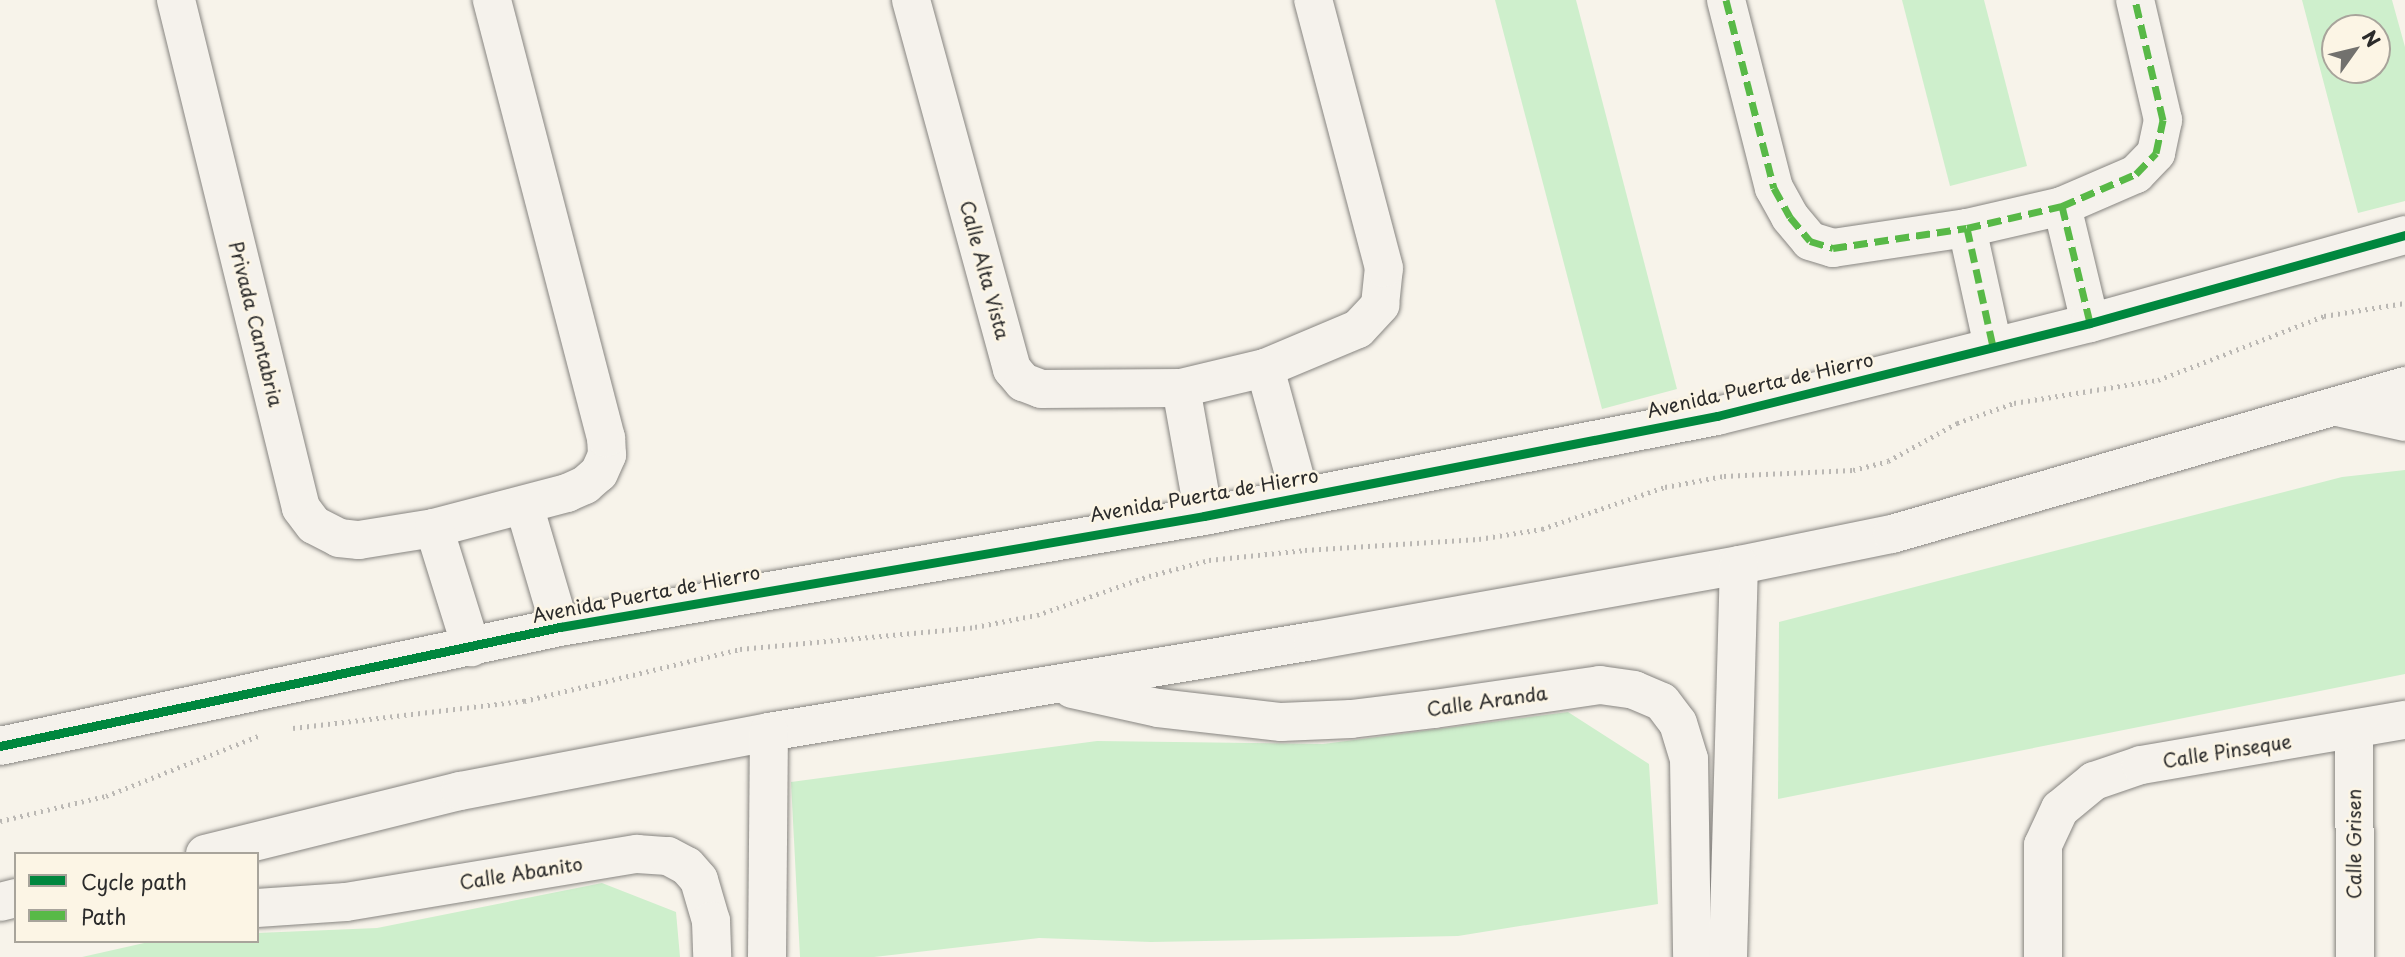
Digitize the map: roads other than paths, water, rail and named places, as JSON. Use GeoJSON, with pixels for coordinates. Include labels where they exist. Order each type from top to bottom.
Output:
{"type":"FeatureCollection","features":[{"type":"Feature","properties":{"kind":"street","name":"Privada Cantabria"},"geometry":{"type":"LineString","coordinates":[[176,0],[301,508],[314,525],[339,538],[359,540],[434,528],[524,505],[585,485],[599,473],[607,455],[606,438],[492,0]]}},
{"type":"Feature","properties":{"kind":"street","name":"Calle Alta Vista"},"geometry":{"type":"LineString","coordinates":[[911,0],[1012,369],[1023,382],[1041,389],[1181,388],[1265,368],[1358,329],[1380,305],[1384,268],[1314,0]]}},
{"type":"Feature","properties":{"kind":"street"},"geometry":{"type":"LineString","coordinates":[[1726,0],[1774,188],[1790,217],[1810,241],[1833,248],[1967,228],[2062,206],[2136,174],[2156,153],[2163,120],[2135,0]]}},
{"type":"Feature","properties":{"kind":"street"},"geometry":{"type":"LineString","coordinates":[[2062,206],[2090,323]]}},
{"type":"Feature","properties":{"kind":"street"},"geometry":{"type":"LineString","coordinates":[[1967,228],[1993,346]]}},
{"type":"Feature","properties":{"kind":"street","name":"Avenida Puerta de Hierro"},"geometry":{"type":"LineString","coordinates":[[0,746],[560,627],[1204,516],[1717,416],[2090,323],[2405,235]]}},
{"type":"Feature","properties":{"kind":"street"},"geometry":{"type":"LineString","coordinates":[[1265,368],[1300,496]]}},
{"type":"Feature","properties":{"kind":"street"},"geometry":{"type":"LineString","coordinates":[[213,852],[460,791],[769,732],[1739,565],[1892,534],[2405,387]]}},
{"type":"Feature","properties":{"kind":"street"},"geometry":{"type":"LineString","coordinates":[[1181,388],[1204,516]]}},
{"type":"Feature","properties":{"kind":"street"},"geometry":{"type":"LineString","coordinates":[[2336,406],[2405,422]]}},
{"type":"Feature","properties":{"kind":"street"},"geometry":{"type":"LineString","coordinates":[[524,505],[560,627]]}},
{"type":"Feature","properties":{"kind":"street"},"geometry":{"type":"LineString","coordinates":[[434,528],[471,647]]}},
{"type":"Feature","properties":{"kind":"street"},"geometry":{"type":"LineString","coordinates":[[1682,957],[1716,956],[1739,565]]}},
{"type":"Feature","properties":{"kind":"street","name":"Calle Aranda"},"geometry":{"type":"LineString","coordinates":[[1052,684],[1158,708],[1282,722],[1351,719],[1600,685],[1634,690],[1662,702],[1678,723],[1689,758],[1716,956]]}},
{"type":"Feature","properties":{"kind":"street","name":"Calle Pinseque"},"geometry":{"type":"LineString","coordinates":[[2043,957],[2043,845],[2060,809],[2094,781],[2141,765],[2354,731],[2405,720]]}},
{"type":"Feature","properties":{"kind":"street","name":"Calle Grisen"},"geometry":{"type":"LineString","coordinates":[[2354,731],[2355,957]]}},
{"type":"Feature","properties":{"kind":"street"},"geometry":{"type":"LineString","coordinates":[[767,957],[769,732]]}},
{"type":"Feature","properties":{"kind":"street","name":"Calle Abanito"},"geometry":{"type":"LineString","coordinates":[[259,908],[346,902],[637,854],[667,856],[687,866],[699,880],[711,921],[712,957]]}}]}
